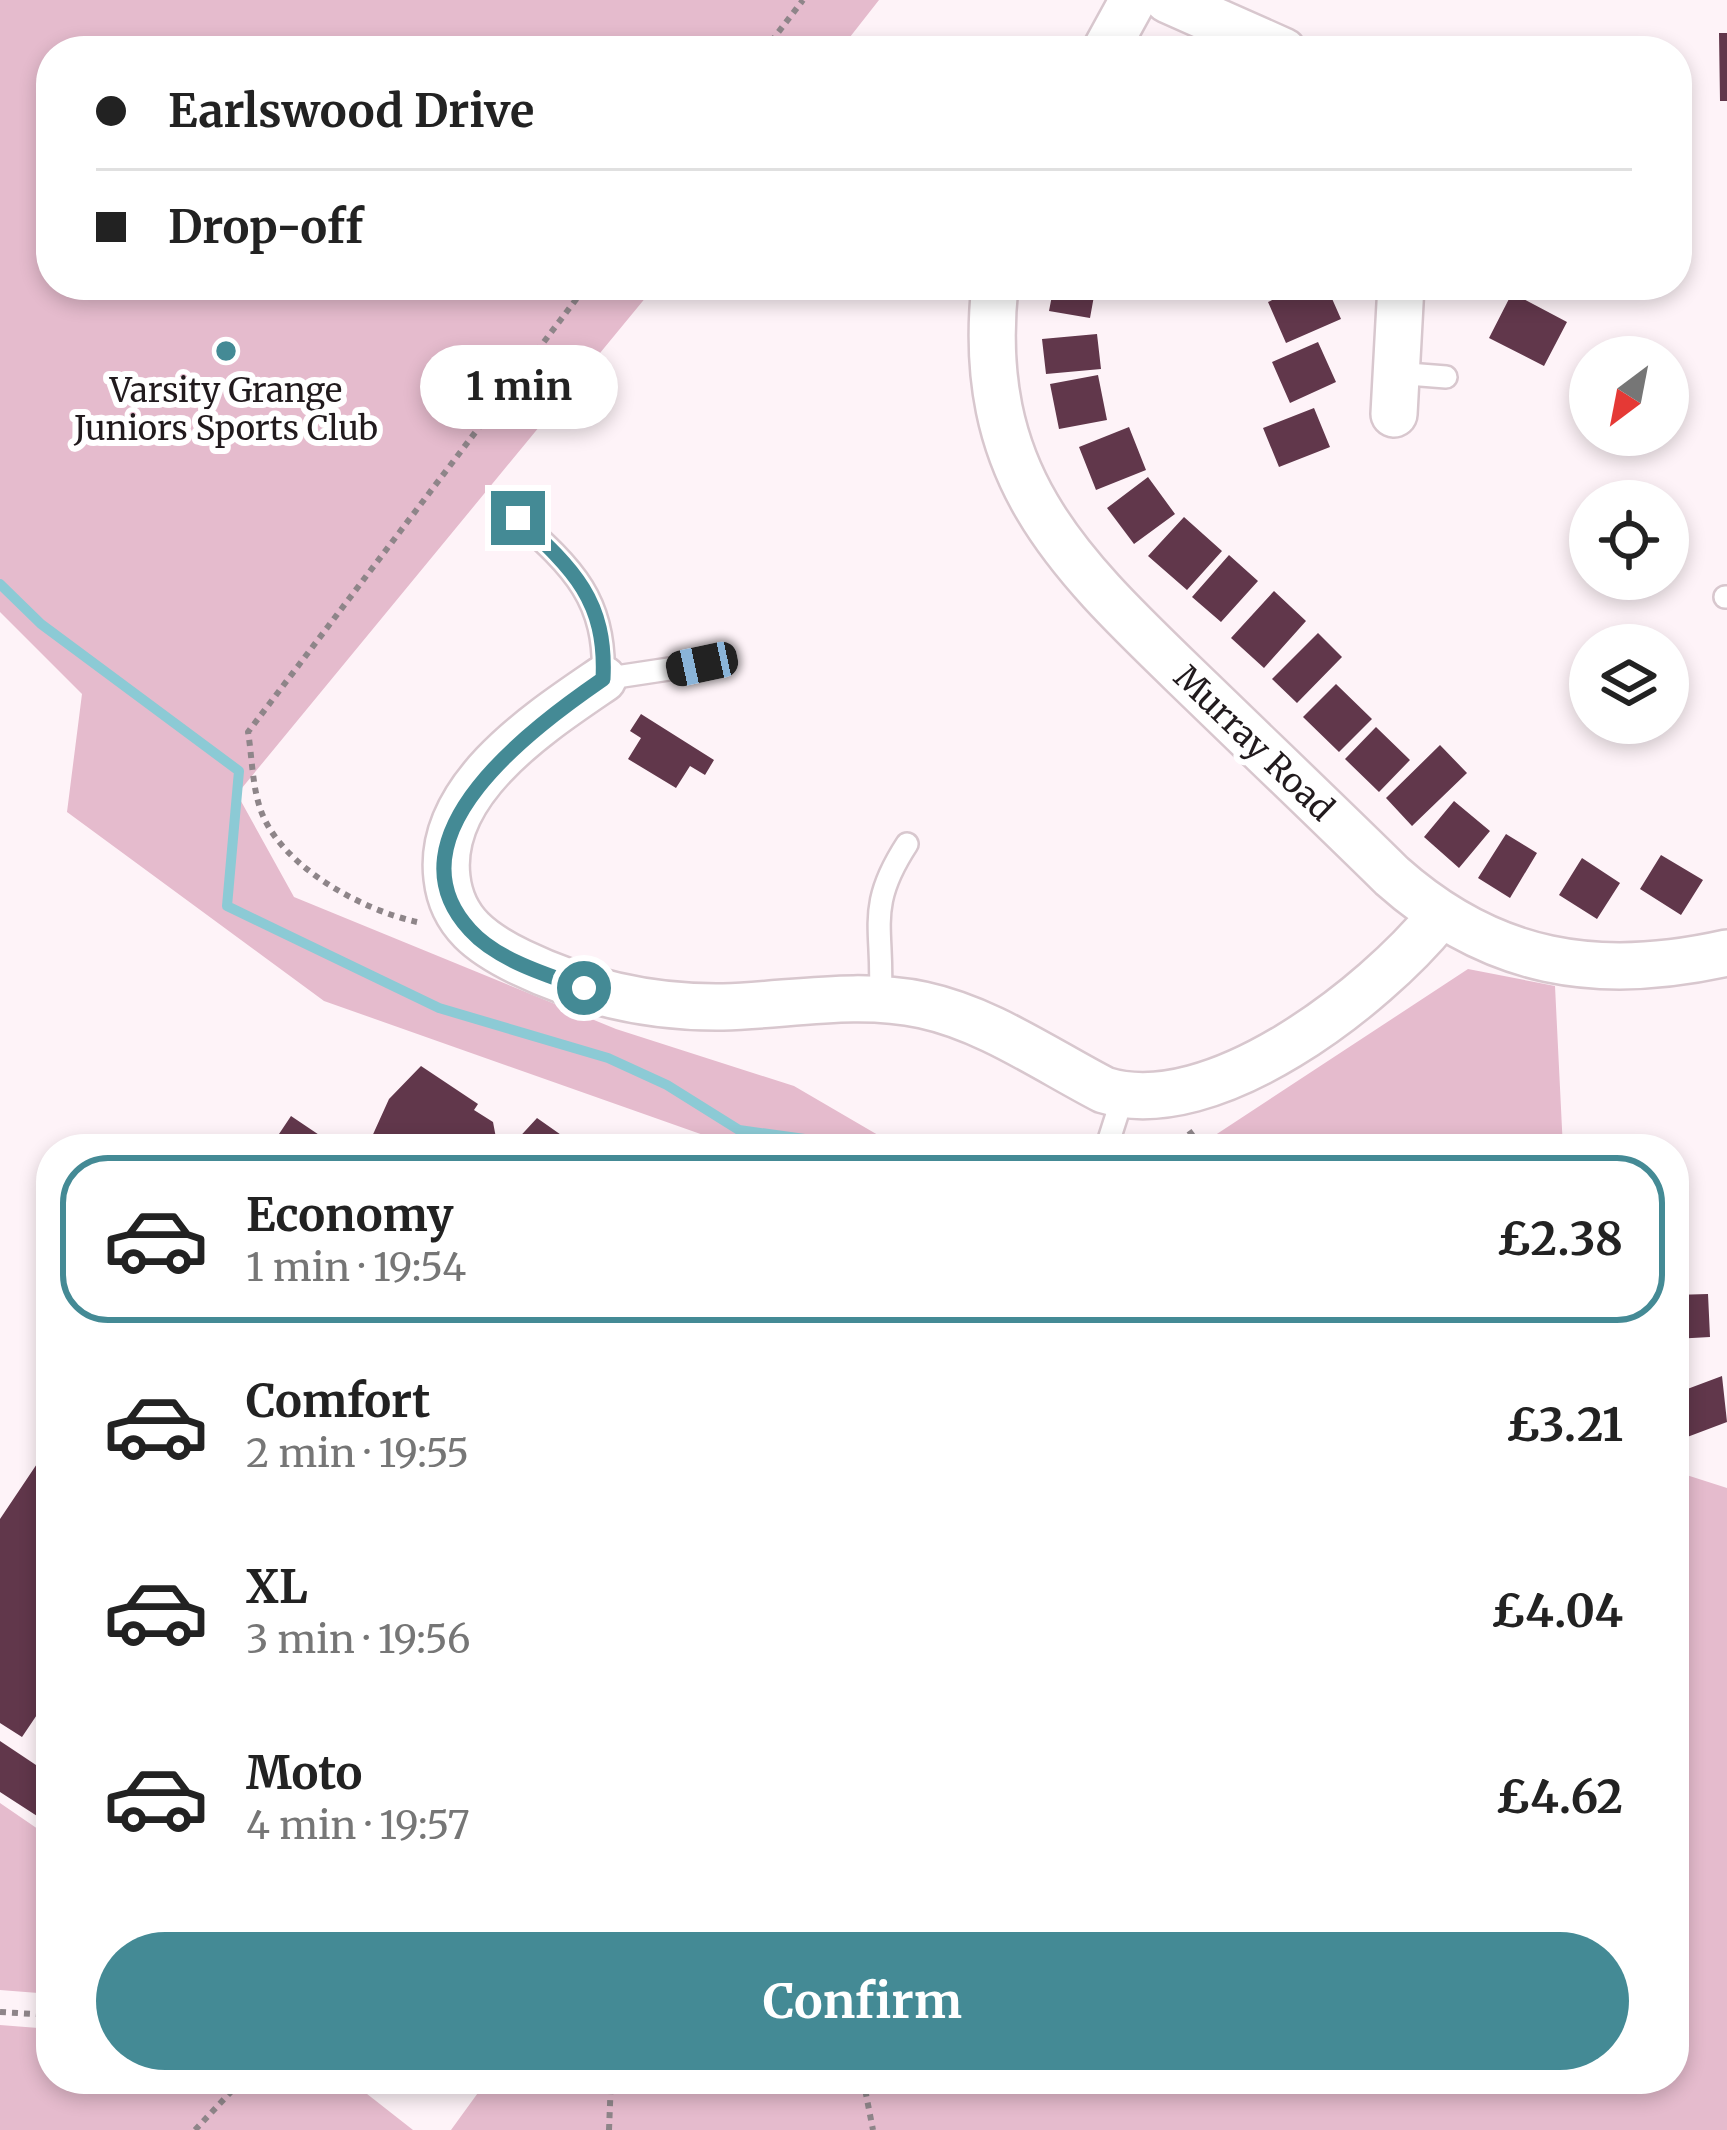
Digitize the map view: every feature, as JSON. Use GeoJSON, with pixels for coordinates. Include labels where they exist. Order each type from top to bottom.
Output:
{"type":"FeatureCollection","features":[{"type":"Feature","properties":{"kind":"street"},"geometry":{"type":"LineString","coordinates":[[1114,36],[1133,0]]}},
{"type":"Feature","properties":{"kind":"street"},"geometry":{"type":"LineString","coordinates":[[1168,0],[1249,36]]}},
{"type":"Feature","properties":{"kind":"street","name":"Murray Road"},"geometry":{"type":"LineString","coordinates":[[994,300],[992,343],[999,406],[1014,461],[1051,533],[1104,598],[1439,917],[1520,952],[1602,969],[1727,953]]}},
{"type":"Feature","properties":{"kind":"street"},"geometry":{"type":"LineString","coordinates":[[1395,393],[1400,300]]}},
{"type":"Feature","properties":{"kind":"street"},"geometry":{"type":"LineString","coordinates":[[603,679],[526,734],[463,810],[448,845],[446,873],[452,901],[468,929],[506,955],[558,979],[658,1004],[880,1000],[960,1016],[1123,1096],[1200,1088],[1259,1061],[1399,964],[1439,917]]}},
{"type":"Feature","properties":{"kind":"lane"},"geometry":{"type":"LineString","coordinates":[[1395,393],[1446,377]]}},
{"type":"Feature","properties":{"kind":"lane"},"geometry":{"type":"LineString","coordinates":[[518,518],[563,562],[599,615],[603,679],[702,664]]}},
{"type":"Feature","properties":{"kind":"lane"},"geometry":{"type":"LineString","coordinates":[[880,1000],[875,918],[885,878],[907,844]]}},
{"type":"Feature","properties":{"kind":"lane"},"geometry":{"type":"LineString","coordinates":[[1111,1134],[1123,1096]]}},
{"type":"Feature","properties":{"kind":"path"},"geometry":{"type":"LineString","coordinates":[[775,36],[803,0]]}},
{"type":"Feature","properties":{"kind":"path"},"geometry":{"type":"LineString","coordinates":[[468,929],[368,909],[300,864],[260,811],[248,732],[576,300]]}},
{"type":"Feature","properties":{"kind":"path"},"geometry":{"type":"LineString","coordinates":[[0,2012],[36,2013]]}},
{"type":"Feature","properties":{"kind":"path"},"geometry":{"type":"LineString","coordinates":[[196,2130],[229,2094]]}},
{"type":"Feature","properties":{"kind":"path"},"geometry":{"type":"LineString","coordinates":[[606,2127],[609,2094]]}},
{"type":"Feature","properties":{"kind":"path"},"geometry":{"type":"LineString","coordinates":[[866,2094],[873,2130]]}},
{"type":"Feature","properties":{"kind":"shaded area"},"geometry":{"type":"Polygon","coordinates":[[[0,0],[879,0],[851,36],[36,36],[36,300],[644,300],[237,794],[294,897],[616,1029],[794,1086],[876,1134],[701,1134],[324,1001],[67,812],[82,694],[0,612],[0,0]]]}},
{"type":"Feature","properties":{"kind":"shaded area"},"geometry":{"type":"Polygon","coordinates":[[[1468,969],[1555,986],[1562,1134],[1217,1134],[1468,969]]]}},
{"type":"Feature","properties":{"kind":"shaded area"},"geometry":{"type":"Polygon","coordinates":[[[1689,1476],[1727,1488],[1727,2130],[451,2130],[477,2094],[1689,2094],[1689,1476]]]}},
{"type":"Feature","properties":{"kind":"shaded area"},"geometry":{"type":"Polygon","coordinates":[[[0,1803],[36,1828],[36,1993],[0,1990],[0,1803]]]}},
{"type":"Feature","properties":{"kind":"shaded area"},"geometry":{"type":"Polygon","coordinates":[[[0,2025],[36,2028],[36,2094],[367,2094],[413,2130],[0,2130],[0,2025]]]}},
{"type":"Feature","properties":{"kind":"building"},"geometry":{"type":"Polygon","coordinates":[[[1719,33],[1727,33],[1727,101],[1720,101],[1719,33]]]}},
{"type":"Feature","properties":{"kind":"building"},"geometry":{"type":"Polygon","coordinates":[[[1051,300],[1093,300],[1090,318],[1049,311],[1051,300]]]}},
{"type":"Feature","properties":{"kind":"building"},"geometry":{"type":"Polygon","coordinates":[[[1333,300],[1341,319],[1286,343],[1268,302],[1333,300]]]}},
{"type":"Feature","properties":{"kind":"building"},"geometry":{"type":"Polygon","coordinates":[[[1508,300],[1525,300],[1567,322],[1544,366],[1489,338],[1508,300]]]}},
{"type":"Feature","properties":{"kind":"building"},"geometry":{"type":"Polygon","coordinates":[[[1097,334],[1101,369],[1046,374],[1042,339],[1097,334]]]}},
{"type":"Feature","properties":{"kind":"building"},"geometry":{"type":"Polygon","coordinates":[[[1318,342],[1336,382],[1290,403],[1272,362],[1318,342]]]}},
{"type":"Feature","properties":{"kind":"building"},"geometry":{"type":"Polygon","coordinates":[[[1098,375],[1107,420],[1059,429],[1050,384],[1098,375]]]}},
{"type":"Feature","properties":{"kind":"building"},"geometry":{"type":"Polygon","coordinates":[[[1314,408],[1330,447],[1279,467],[1263,428],[1314,408]]]}},
{"type":"Feature","properties":{"kind":"building"},"geometry":{"type":"Polygon","coordinates":[[[1129,427],[1146,470],[1096,490],[1079,447],[1129,427]]]}},
{"type":"Feature","properties":{"kind":"building"},"geometry":{"type":"Polygon","coordinates":[[[1148,477],[1175,514],[1134,544],[1107,508],[1148,477]]]}},
{"type":"Feature","properties":{"kind":"building"},"geometry":{"type":"Polygon","coordinates":[[[1184,517],[1222,551],[1187,590],[1148,556],[1184,517]]]}},
{"type":"Feature","properties":{"kind":"building"},"geometry":{"type":"Polygon","coordinates":[[[1229,555],[1258,581],[1221,622],[1192,597],[1229,555]]]}},
{"type":"Feature","properties":{"kind":"building"},"geometry":{"type":"Polygon","coordinates":[[[1274,591],[1306,621],[1264,668],[1231,638],[1274,591]]]}},
{"type":"Feature","properties":{"kind":"building"},"geometry":{"type":"Polygon","coordinates":[[[1318,633],[1342,657],[1297,703],[1272,679],[1318,633]]]}},
{"type":"Feature","properties":{"kind":"building"},"geometry":{"type":"Polygon","coordinates":[[[1336,684],[1372,719],[1339,752],[1303,717],[1336,684]]]}},
{"type":"Feature","properties":{"kind":"building"},"geometry":{"type":"Polygon","coordinates":[[[641,714],[714,760],[705,775],[690,766],[676,788],[628,759],[641,738],[630,731],[641,714]]]}},
{"type":"Feature","properties":{"kind":"building"},"geometry":{"type":"Polygon","coordinates":[[[1376,727],[1410,760],[1379,792],[1345,759],[1376,727]]]}},
{"type":"Feature","properties":{"kind":"building"},"geometry":{"type":"Polygon","coordinates":[[[1440,745],[1467,773],[1412,826],[1386,798],[1440,745]]]}},
{"type":"Feature","properties":{"kind":"building"},"geometry":{"type":"Polygon","coordinates":[[[1454,801],[1490,831],[1459,868],[1424,837],[1454,801]]]}},
{"type":"Feature","properties":{"kind":"building"},"geometry":{"type":"Polygon","coordinates":[[[1506,834],[1537,853],[1510,898],[1478,878],[1506,834]]]}},
{"type":"Feature","properties":{"kind":"building"},"geometry":{"type":"Polygon","coordinates":[[[1661,855],[1703,880],[1681,915],[1640,889],[1661,855]]]}},
{"type":"Feature","properties":{"kind":"building"},"geometry":{"type":"Polygon","coordinates":[[[1582,858],[1620,883],[1597,919],[1559,895],[1582,858]]]}},
{"type":"Feature","properties":{"kind":"building"},"geometry":{"type":"Polygon","coordinates":[[[421,1066],[478,1104],[474,1110],[493,1122],[495,1134],[373,1134],[389,1099],[421,1066]]]}},
{"type":"Feature","properties":{"kind":"building"},"geometry":{"type":"Polygon","coordinates":[[[291,1116],[318,1134],[279,1134],[291,1116]]]}},
{"type":"Feature","properties":{"kind":"building"},"geometry":{"type":"Polygon","coordinates":[[[537,1118],[560,1134],[522,1134],[537,1118]]]}},
{"type":"Feature","properties":{"kind":"building"},"geometry":{"type":"Polygon","coordinates":[[[1708,1294],[1710,1337],[1689,1338],[1689,1295],[1708,1294]]]}},
{"type":"Feature","properties":{"kind":"building"},"geometry":{"type":"Polygon","coordinates":[[[1722,1376],[1727,1422],[1689,1436],[1689,1388],[1722,1376]]]}},
{"type":"Feature","properties":{"kind":"building"},"geometry":{"type":"Polygon","coordinates":[[[36,1465],[36,1716],[22,1737],[0,1723],[0,1519],[36,1465]]]}},
{"type":"Feature","properties":{"kind":"building"},"geometry":{"type":"Polygon","coordinates":[[[0,1741],[36,1765],[36,1815],[0,1792],[0,1741]]]}},
{"type":"Feature","properties":{"kind":"waterway"},"geometry":{"type":"LineString","coordinates":[[0,584],[41,624],[239,771],[227,906],[439,1008],[608,1058],[667,1085],[739,1130],[768,1134]]}},
{"type":"Feature","properties":{"kind":"place","name":"Varsity Grange Juniors Sports Club"},"geometry":{"type":"Point","coordinates":[226,351]}},
{"type":"Feature","properties":{"kind":"route"},"geometry":{"type":"LineString","coordinates":[[518,518],[563,562],[599,615],[605,639],[603,679],[526,734],[488,774],[454,826],[446,873],[459,915],[482,941],[584,988]]}}]}
